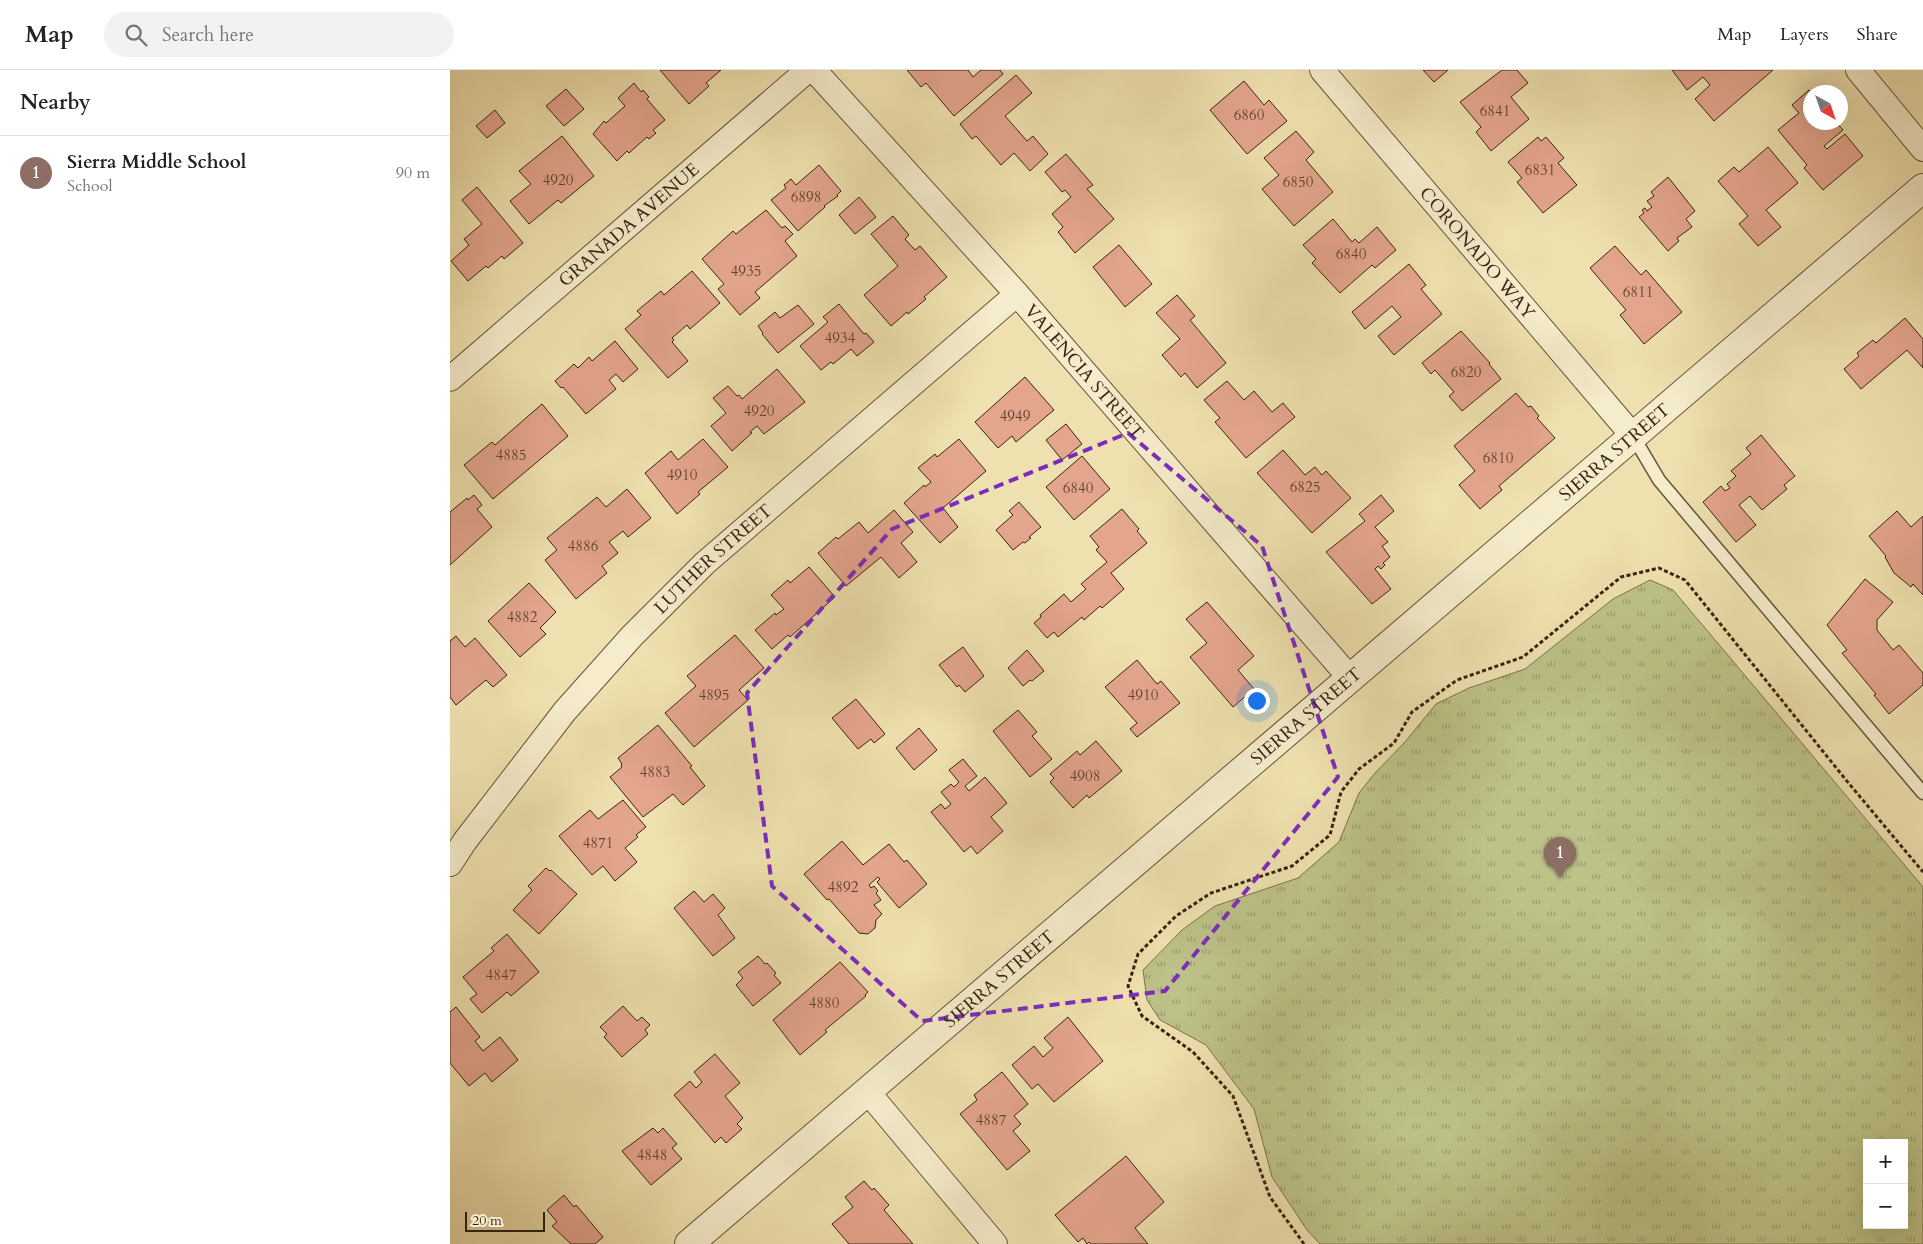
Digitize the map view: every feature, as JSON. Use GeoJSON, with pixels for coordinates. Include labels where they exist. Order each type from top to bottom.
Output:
{"type":"FeatureCollection","features":[{"type":"Feature","properties":{"kind":"street","name":"GRANADA AVENUE"},"geometry":{"type":"LineString","coordinates":[[450,379],[808,70]]}},
{"type":"Feature","properties":{"kind":"street","name":"VALENCIA STREET"},"geometry":{"type":"LineString","coordinates":[[814,70],[1017,294],[1350,678]]}},
{"type":"Feature","properties":{"kind":"street","name":"CORONADO WAY"},"geometry":{"type":"LineString","coordinates":[[1322,70],[1633,436]]}},
{"type":"Feature","properties":{"kind":"street"},"geometry":{"type":"LineString","coordinates":[[1858,70],[1923,148]]}},
{"type":"Feature","properties":{"kind":"street","name":"SIERRA STREET"},"geometry":{"type":"LineString","coordinates":[[688,1244],[1923,188]]}},
{"type":"Feature","properties":{"kind":"street","name":"LUTHER STREET"},"geometry":{"type":"LineString","coordinates":[[450,864],[465,841],[565,712],[632,636],[705,563],[1017,294]]}},
{"type":"Feature","properties":{"kind":"street"},"geometry":{"type":"LineString","coordinates":[[867,1091],[995,1244]]}},
{"type":"Feature","properties":{"kind":"lane"},"geometry":{"type":"LineString","coordinates":[[1633,436],[1659,480],[1923,793]]}},
{"type":"Feature","properties":{"kind":"path"},"geometry":{"type":"LineString","coordinates":[[1304,1244],[1270,1197],[1233,1096],[1193,1052],[1142,1016],[1128,986],[1138,954],[1176,916],[1211,893],[1292,866],[1330,835],[1341,792],[1359,769],[1394,743],[1412,712],[1457,680],[1524,657],[1621,577],[1659,568],[1685,580],[1923,872]]}},
{"type":"Feature","properties":{"kind":"highlighted area"},"geometry":{"type":"Polygon","coordinates":[[[1128,433],[1262,546],[1338,777],[1165,991],[922,1021],[772,886],[747,693],[892,529],[1128,433]]]}},
{"type":"Feature","properties":{"kind":"green space"},"geometry":{"type":"Polygon","coordinates":[[[1650,580],[1673,590],[1923,887],[1923,1244],[1320,1244],[1307,1230],[1272,1177],[1254,1109],[1206,1045],[1160,1020],[1147,1000],[1143,970],[1182,930],[1215,906],[1298,878],[1339,842],[1359,793],[1436,704],[1469,688],[1525,669],[1613,599],[1650,580]]]}},
{"type":"Feature","properties":{"kind":"building"},"geometry":{"type":"Polygon","coordinates":[[[660,70],[721,70],[706,83],[709,86],[689,104],[660,70]]]}},
{"type":"Feature","properties":{"kind":"building"},"geometry":{"type":"Polygon","coordinates":[[[907,70],[968,70],[973,77],[981,70],[1000,70],[1003,74],[954,116],[926,83],[921,87],[907,70]]]}},
{"type":"Feature","properties":{"kind":"building"},"geometry":{"type":"Polygon","coordinates":[[[1423,70],[1448,70],[1434,82],[1423,70]]]}},
{"type":"Feature","properties":{"kind":"building"},"geometry":{"type":"Polygon","coordinates":[[[1502,70],[1517,70],[1528,83],[1511,97],[1529,119],[1491,151],[1476,132],[1481,127],[1460,102],[1502,70]]]}},
{"type":"Feature","properties":{"kind":"building"},"geometry":{"type":"Polygon","coordinates":[[[1672,70],[1773,70],[1714,121],[1695,99],[1710,85],[1703,77],[1687,90],[1672,70]]]}},
{"type":"Feature","properties":{"kind":"building"},"geometry":{"type":"Polygon","coordinates":[[[1016,75],[1032,93],[1005,116],[1027,141],[1033,136],[1048,154],[1030,171],[1014,153],[1001,165],[976,136],[972,139],[960,124],[1016,75]]]}},
{"type":"Feature","properties":{"kind":"building"},"geometry":{"type":"Polygon","coordinates":[[[1244,81],[1264,105],[1269,100],[1287,121],[1247,154],[1210,110],[1244,81]]]}},
{"type":"Feature","properties":{"kind":"building"},"geometry":{"type":"Polygon","coordinates":[[[634,83],[641,92],[643,90],[649,97],[647,99],[665,120],[653,130],[656,133],[649,139],[647,137],[629,153],[627,151],[617,161],[593,134],[604,121],[606,123],[625,106],[618,98],[634,83]]]}},
{"type":"Feature","properties":{"kind":"building"},"geometry":{"type":"Polygon","coordinates":[[[566,89],[584,109],[564,126],[546,106],[566,89]]]}},
{"type":"Feature","properties":{"kind":"building"},"geometry":{"type":"Polygon","coordinates":[[[1803,95],[1803,130],[1843,130],[1824,146],[1827,149],[1845,134],[1863,156],[1823,190],[1804,168],[1807,165],[1778,130],[1799,113],[1792,105],[1803,95]]]}},
{"type":"Feature","properties":{"kind":"building"},"geometry":{"type":"Polygon","coordinates":[[[495,110],[505,123],[487,138],[476,126],[495,110]]]}},
{"type":"Feature","properties":{"kind":"building"},"geometry":{"type":"Polygon","coordinates":[[[1296,131],[1314,152],[1306,160],[1333,192],[1294,226],[1262,189],[1279,175],[1264,158],[1296,131]]]}},
{"type":"Feature","properties":{"kind":"building"},"geometry":{"type":"Polygon","coordinates":[[[562,136],[594,176],[561,203],[558,200],[529,224],[510,201],[531,184],[519,171],[562,136]]]}},
{"type":"Feature","properties":{"kind":"building"},"geometry":{"type":"Polygon","coordinates":[[[1538,137],[1541,141],[1546,137],[1564,158],[1558,163],[1577,185],[1543,213],[1517,182],[1522,178],[1508,162],[1538,137]]]}},
{"type":"Feature","properties":{"kind":"building"},"geometry":{"type":"Polygon","coordinates":[[[1768,147],[1798,183],[1766,210],[1781,227],[1758,246],[1739,224],[1748,216],[1718,181],[1734,167],[1739,172],[1768,147]]]}},
{"type":"Feature","properties":{"kind":"building"},"geometry":{"type":"Polygon","coordinates":[[[1066,154],[1093,185],[1087,189],[1114,219],[1075,253],[1058,232],[1063,227],[1052,214],[1071,197],[1065,190],[1062,192],[1045,172],[1066,154]]]}},
{"type":"Feature","properties":{"kind":"building"},"geometry":{"type":"Polygon","coordinates":[[[819,165],[841,191],[838,196],[824,206],[798,231],[771,200],[786,188],[784,185],[791,179],[796,185],[819,165]]]}},
{"type":"Feature","properties":{"kind":"building"},"geometry":{"type":"Polygon","coordinates":[[[1668,177],[1695,211],[1686,219],[1692,227],[1677,238],[1679,241],[1668,251],[1639,217],[1644,213],[1642,210],[1645,208],[1647,211],[1652,207],[1647,201],[1654,196],[1651,192],[1668,177]]]}},
{"type":"Feature","properties":{"kind":"building"},"geometry":{"type":"Polygon","coordinates":[[[477,187],[523,243],[504,259],[502,256],[468,281],[451,261],[469,245],[464,239],[482,224],[462,200],[477,187]]]}},
{"type":"Feature","properties":{"kind":"building"},"geometry":{"type":"Polygon","coordinates":[[[859,197],[876,217],[855,234],[839,215],[859,197]]]}},
{"type":"Feature","properties":{"kind":"building"},"geometry":{"type":"Polygon","coordinates":[[[766,210],[782,228],[785,226],[793,234],[785,241],[797,256],[755,292],[760,298],[740,315],[718,289],[724,284],[702,259],[733,231],[736,234],[766,210]]]}},
{"type":"Feature","properties":{"kind":"building"},"geometry":{"type":"Polygon","coordinates":[[[893,216],[909,235],[905,239],[915,250],[920,246],[947,277],[924,297],[926,299],[891,326],[864,295],[898,266],[871,234],[893,216]]]}},
{"type":"Feature","properties":{"kind":"building"},"geometry":{"type":"Polygon","coordinates":[[[1333,219],[1352,242],[1355,239],[1359,243],[1377,227],[1396,250],[1375,268],[1372,265],[1340,293],[1312,263],[1316,259],[1303,245],[1333,219]]]}},
{"type":"Feature","properties":{"kind":"building"},"geometry":{"type":"Polygon","coordinates":[[[1119,245],[1152,284],[1125,307],[1093,267],[1119,245]]]}},
{"type":"Feature","properties":{"kind":"building"},"geometry":{"type":"Polygon","coordinates":[[[1615,246],[1641,275],[1646,270],[1682,312],[1644,344],[1620,315],[1626,310],[1590,268],[1615,246]]]}},
{"type":"Feature","properties":{"kind":"building"},"geometry":{"type":"Polygon","coordinates":[[[1409,264],[1426,285],[1421,289],[1442,314],[1394,355],[1378,336],[1401,317],[1392,306],[1365,329],[1352,312],[1409,264]]]}},
{"type":"Feature","properties":{"kind":"building"},"geometry":{"type":"Polygon","coordinates":[[[692,271],[720,303],[690,329],[687,325],[672,338],[674,340],[672,342],[688,361],[668,378],[625,329],[641,315],[637,311],[661,291],[664,295],[692,271]]]}},
{"type":"Feature","properties":{"kind":"building"},"geometry":{"type":"Polygon","coordinates":[[[1177,295],[1195,316],[1190,320],[1226,363],[1197,388],[1185,373],[1181,377],[1162,355],[1180,339],[1156,313],[1177,295]]]}},
{"type":"Feature","properties":{"kind":"building"},"geometry":{"type":"Polygon","coordinates":[[[839,304],[864,334],[866,333],[874,342],[857,356],[851,349],[833,364],[831,362],[821,370],[800,346],[828,322],[823,317],[839,304]]]}},
{"type":"Feature","properties":{"kind":"building"},"geometry":{"type":"Polygon","coordinates":[[[798,305],[814,324],[778,353],[762,334],[758,326],[775,312],[780,318],[798,305]]]}},
{"type":"Feature","properties":{"kind":"building"},"geometry":{"type":"Polygon","coordinates":[[[1905,318],[1923,339],[1923,368],[1907,350],[1861,389],[1844,369],[1859,356],[1857,353],[1873,340],[1876,343],[1905,318]]]}},
{"type":"Feature","properties":{"kind":"building"},"geometry":{"type":"Polygon","coordinates":[[[1461,331],[1490,363],[1501,379],[1462,411],[1449,396],[1454,392],[1435,370],[1431,374],[1422,363],[1461,331]]]}},
{"type":"Feature","properties":{"kind":"building"},"geometry":{"type":"Polygon","coordinates":[[[615,341],[638,369],[623,382],[616,374],[609,380],[616,389],[586,414],[563,387],[561,388],[555,381],[574,364],[578,368],[589,357],[592,361],[615,341]]]}},
{"type":"Feature","properties":{"kind":"building"},"geometry":{"type":"Polygon","coordinates":[[[777,369],[805,402],[764,434],[757,426],[732,451],[711,426],[726,413],[713,398],[728,386],[742,399],[777,369]]]}},
{"type":"Feature","properties":{"kind":"building"},"geometry":{"type":"Polygon","coordinates":[[[1025,377],[1054,410],[1016,442],[1012,436],[998,448],[975,422],[1025,377]]]}},
{"type":"Feature","properties":{"kind":"building"},"geometry":{"type":"Polygon","coordinates":[[[1227,381],[1244,400],[1254,391],[1272,412],[1283,403],[1295,417],[1246,458],[1215,422],[1220,418],[1204,400],[1227,381]]]}},
{"type":"Feature","properties":{"kind":"building"},"geometry":{"type":"Polygon","coordinates":[[[1516,393],[1528,407],[1531,406],[1539,416],[1537,418],[1555,438],[1499,486],[1502,490],[1480,509],[1459,485],[1475,471],[1454,446],[1516,393]]]}},
{"type":"Feature","properties":{"kind":"building"},"geometry":{"type":"Polygon","coordinates":[[[542,404],[568,436],[493,499],[464,465],[492,442],[495,445],[542,404]]]}},
{"type":"Feature","properties":{"kind":"building"},"geometry":{"type":"Polygon","coordinates":[[[1066,424],[1082,444],[1062,460],[1046,440],[1066,424]]]}},
{"type":"Feature","properties":{"kind":"building"},"geometry":{"type":"Polygon","coordinates":[[[1761,435],[1795,476],[1784,485],[1787,489],[1762,510],[1750,496],[1739,505],[1756,525],[1736,542],[1703,502],[1721,486],[1725,491],[1730,488],[1727,484],[1736,476],[1731,471],[1751,454],[1746,448],[1761,435]]]}},
{"type":"Feature","properties":{"kind":"building"},"geometry":{"type":"Polygon","coordinates":[[[703,439],[728,467],[698,492],[700,494],[677,514],[645,473],[671,451],[678,460],[703,439]]]}},
{"type":"Feature","properties":{"kind":"building"},"geometry":{"type":"Polygon","coordinates":[[[959,439],[986,471],[943,508],[958,527],[940,543],[904,503],[924,485],[925,487],[931,482],[918,468],[935,454],[937,457],[959,439]]]}},
{"type":"Feature","properties":{"kind":"building"},"geometry":{"type":"Polygon","coordinates":[[[1283,450],[1305,475],[1315,467],[1322,475],[1326,471],[1351,498],[1312,533],[1257,473],[1283,450]]]}},
{"type":"Feature","properties":{"kind":"building"},"geometry":{"type":"Polygon","coordinates":[[[1082,456],[1110,489],[1074,520],[1046,487],[1082,456]]]}},
{"type":"Feature","properties":{"kind":"building"},"geometry":{"type":"Polygon","coordinates":[[[627,489],[651,518],[628,537],[623,531],[609,542],[618,553],[602,566],[607,573],[576,599],[545,560],[557,550],[547,538],[597,497],[606,507],[627,489]]]}},
{"type":"Feature","properties":{"kind":"building"},"geometry":{"type":"Polygon","coordinates":[[[474,495],[482,505],[477,509],[492,527],[450,565],[450,512],[467,498],[468,500],[474,495]]]}},
{"type":"Feature","properties":{"kind":"building"},"geometry":{"type":"Polygon","coordinates":[[[1381,495],[1394,511],[1375,527],[1388,542],[1382,546],[1390,557],[1383,563],[1385,565],[1381,569],[1378,566],[1375,569],[1391,589],[1372,604],[1326,552],[1365,521],[1359,514],[1381,495]]]}},
{"type":"Feature","properties":{"kind":"building"},"geometry":{"type":"Polygon","coordinates":[[[1019,502],[1041,527],[1025,543],[1023,542],[1013,550],[996,530],[1013,515],[1009,511],[1019,502]]]}},
{"type":"Feature","properties":{"kind":"building"},"geometry":{"type":"Polygon","coordinates":[[[1122,509],[1139,529],[1137,531],[1147,543],[1111,573],[1124,589],[1102,608],[1100,606],[1084,620],[1082,617],[1058,637],[1054,632],[1047,638],[1034,623],[1041,617],[1040,615],[1064,594],[1071,602],[1086,589],[1081,584],[1107,562],[1096,550],[1099,547],[1090,536],[1122,509]]]}},
{"type":"Feature","properties":{"kind":"building"},"geometry":{"type":"Polygon","coordinates":[[[894,510],[913,532],[901,543],[917,562],[899,578],[881,557],[846,586],[818,553],[836,537],[838,539],[859,522],[868,533],[894,510]]]}},
{"type":"Feature","properties":{"kind":"building"},"geometry":{"type":"Polygon","coordinates":[[[1897,511],[1911,527],[1923,516],[1923,595],[1913,584],[1911,587],[1894,573],[1886,556],[1869,536],[1897,511]]]}},
{"type":"Feature","properties":{"kind":"building"},"geometry":{"type":"Polygon","coordinates":[[[809,567],[835,597],[790,637],[788,635],[772,649],[755,630],[775,613],[776,615],[784,609],[771,595],[788,580],[790,583],[809,567]]]}},
{"type":"Feature","properties":{"kind":"building"},"geometry":{"type":"Polygon","coordinates":[[[1865,579],[1893,602],[1877,620],[1877,630],[1893,650],[1899,645],[1923,673],[1923,685],[1889,714],[1874,695],[1876,694],[1842,653],[1847,650],[1827,625],[1865,579]]]}},
{"type":"Feature","properties":{"kind":"building"},"geometry":{"type":"Polygon","coordinates":[[[529,583],[556,612],[540,628],[546,634],[520,657],[488,621],[529,583]]]}},
{"type":"Feature","properties":{"kind":"building"},"geometry":{"type":"Polygon","coordinates":[[[1207,602],[1254,656],[1238,670],[1254,689],[1233,707],[1190,657],[1207,643],[1186,619],[1207,602]]]}},
{"type":"Feature","properties":{"kind":"building"},"geometry":{"type":"Polygon","coordinates":[[[735,635],[764,668],[739,690],[748,700],[694,747],[665,713],[696,686],[687,676],[735,635]]]}},
{"type":"Feature","properties":{"kind":"building"},"geometry":{"type":"Polygon","coordinates":[[[456,636],[465,647],[475,638],[507,675],[493,687],[486,680],[456,705],[450,697],[450,641],[456,636]]]}},
{"type":"Feature","properties":{"kind":"building"},"geometry":{"type":"Polygon","coordinates":[[[963,647],[984,676],[965,692],[959,685],[957,687],[939,665],[963,647]]]}},
{"type":"Feature","properties":{"kind":"building"},"geometry":{"type":"Polygon","coordinates":[[[1027,650],[1044,671],[1023,686],[1008,668],[1027,650]]]}},
{"type":"Feature","properties":{"kind":"building"},"geometry":{"type":"Polygon","coordinates":[[[1137,660],[1157,684],[1161,681],[1180,703],[1137,737],[1130,729],[1137,723],[1105,687],[1137,660]]]}},
{"type":"Feature","properties":{"kind":"building"},"geometry":{"type":"Polygon","coordinates":[[[856,699],[885,734],[874,743],[871,739],[858,749],[832,718],[856,699]]]}},
{"type":"Feature","properties":{"kind":"building"},"geometry":{"type":"Polygon","coordinates":[[[1018,710],[1037,732],[1032,736],[1052,759],[1030,777],[993,731],[1018,710]]]}},
{"type":"Feature","properties":{"kind":"building"},"geometry":{"type":"Polygon","coordinates":[[[658,725],[692,766],[690,767],[705,786],[683,805],[673,794],[643,817],[610,777],[622,767],[618,758],[658,725]]]}},
{"type":"Feature","properties":{"kind":"building"},"geometry":{"type":"Polygon","coordinates":[[[919,728],[937,750],[914,770],[896,748],[919,728]]]}},
{"type":"Feature","properties":{"kind":"building"},"geometry":{"type":"Polygon","coordinates":[[[1096,741],[1122,771],[1089,798],[1087,795],[1073,808],[1050,782],[1054,778],[1050,774],[1077,751],[1080,755],[1096,741]]]}},
{"type":"Feature","properties":{"kind":"building"},"geometry":{"type":"Polygon","coordinates":[[[963,759],[977,776],[965,786],[969,791],[985,777],[1007,803],[991,817],[1003,831],[977,854],[971,846],[964,852],[931,812],[941,804],[945,809],[951,804],[941,792],[951,784],[954,787],[959,782],[949,770],[963,759]]]}},
{"type":"Feature","properties":{"kind":"building"},"geometry":{"type":"Polygon","coordinates":[[[623,800],[646,827],[625,848],[637,862],[615,881],[603,866],[592,875],[559,836],[590,810],[598,819],[623,800]]]}},
{"type":"Feature","properties":{"kind":"building"},"geometry":{"type":"Polygon","coordinates":[[[842,841],[863,865],[889,844],[904,862],[907,860],[927,884],[899,908],[877,882],[880,879],[878,877],[869,885],[871,888],[874,886],[878,891],[876,893],[881,900],[874,905],[882,914],[876,920],[875,928],[868,934],[859,933],[804,874],[842,841]]]}},
{"type":"Feature","properties":{"kind":"building"},"geometry":{"type":"Polygon","coordinates":[[[546,868],[551,870],[577,894],[539,934],[513,910],[532,890],[528,886],[546,868]]]}},
{"type":"Feature","properties":{"kind":"building"},"geometry":{"type":"Polygon","coordinates":[[[694,891],[704,902],[713,894],[725,908],[718,915],[735,938],[713,956],[674,908],[694,891]]]}},
{"type":"Feature","properties":{"kind":"building"},"geometry":{"type":"Polygon","coordinates":[[[507,934],[539,972],[511,996],[507,992],[482,1013],[470,999],[477,994],[463,977],[494,951],[491,948],[507,934]]]}},
{"type":"Feature","properties":{"kind":"building"},"geometry":{"type":"Polygon","coordinates":[[[758,956],[776,973],[774,975],[781,983],[753,1006],[736,985],[743,978],[738,972],[758,956]]]}},
{"type":"Feature","properties":{"kind":"building"},"geometry":{"type":"Polygon","coordinates":[[[840,962],[868,992],[866,996],[825,1030],[827,1032],[800,1055],[773,1020],[840,962]]]}},
{"type":"Feature","properties":{"kind":"building"},"geometry":{"type":"Polygon","coordinates":[[[623,1006],[637,1021],[642,1017],[650,1025],[645,1030],[648,1034],[622,1057],[604,1037],[607,1034],[600,1027],[623,1006]]]}},
{"type":"Feature","properties":{"kind":"building"},"geometry":{"type":"Polygon","coordinates":[[[456,1007],[480,1037],[475,1041],[483,1051],[500,1037],[518,1060],[492,1082],[485,1073],[469,1086],[450,1063],[450,1012],[456,1007]]]}},
{"type":"Feature","properties":{"kind":"building"},"geometry":{"type":"Polygon","coordinates":[[[1068,1017],[1103,1061],[1054,1102],[1038,1084],[1032,1089],[1012,1065],[1034,1046],[1043,1057],[1053,1048],[1044,1038],[1068,1017]]]}},
{"type":"Feature","properties":{"kind":"building"},"geometry":{"type":"Polygon","coordinates":[[[715,1054],[740,1083],[725,1096],[743,1118],[737,1124],[742,1129],[726,1143],[721,1137],[715,1143],[674,1095],[690,1081],[696,1088],[702,1082],[694,1072],[715,1054]]]}},
{"type":"Feature","properties":{"kind":"building"},"geometry":{"type":"Polygon","coordinates":[[[1002,1072],[1028,1104],[1014,1116],[1021,1124],[1013,1131],[1030,1151],[1007,1170],[960,1114],[977,1100],[974,1095],[1002,1072]]]}},
{"type":"Feature","properties":{"kind":"building"},"geometry":{"type":"Polygon","coordinates":[[[653,1128],[658,1133],[663,1128],[677,1144],[672,1148],[682,1159],[651,1185],[622,1151],[653,1128]]]}},
{"type":"Feature","properties":{"kind":"building"},"geometry":{"type":"Polygon","coordinates":[[[1126,1156],[1164,1202],[1135,1228],[1148,1244],[1091,1244],[1089,1242],[1087,1244],[1083,1238],[1078,1242],[1055,1215],[1126,1156]]]}},
{"type":"Feature","properties":{"kind":"building"},"geometry":{"type":"Polygon","coordinates":[[[864,1181],[872,1190],[874,1188],[889,1205],[884,1210],[913,1244],[849,1244],[832,1224],[853,1207],[845,1197],[864,1181]]]}},
{"type":"Feature","properties":{"kind":"building"},"geometry":{"type":"Polygon","coordinates":[[[564,1195],[574,1207],[576,1205],[603,1237],[595,1244],[571,1244],[552,1226],[557,1222],[547,1210],[564,1195]]]}},
{"type":"Feature","properties":{"kind":"place","name":"Sierra Middle School"},"geometry":{"type":"Point","coordinates":[1560,878]}}]}
